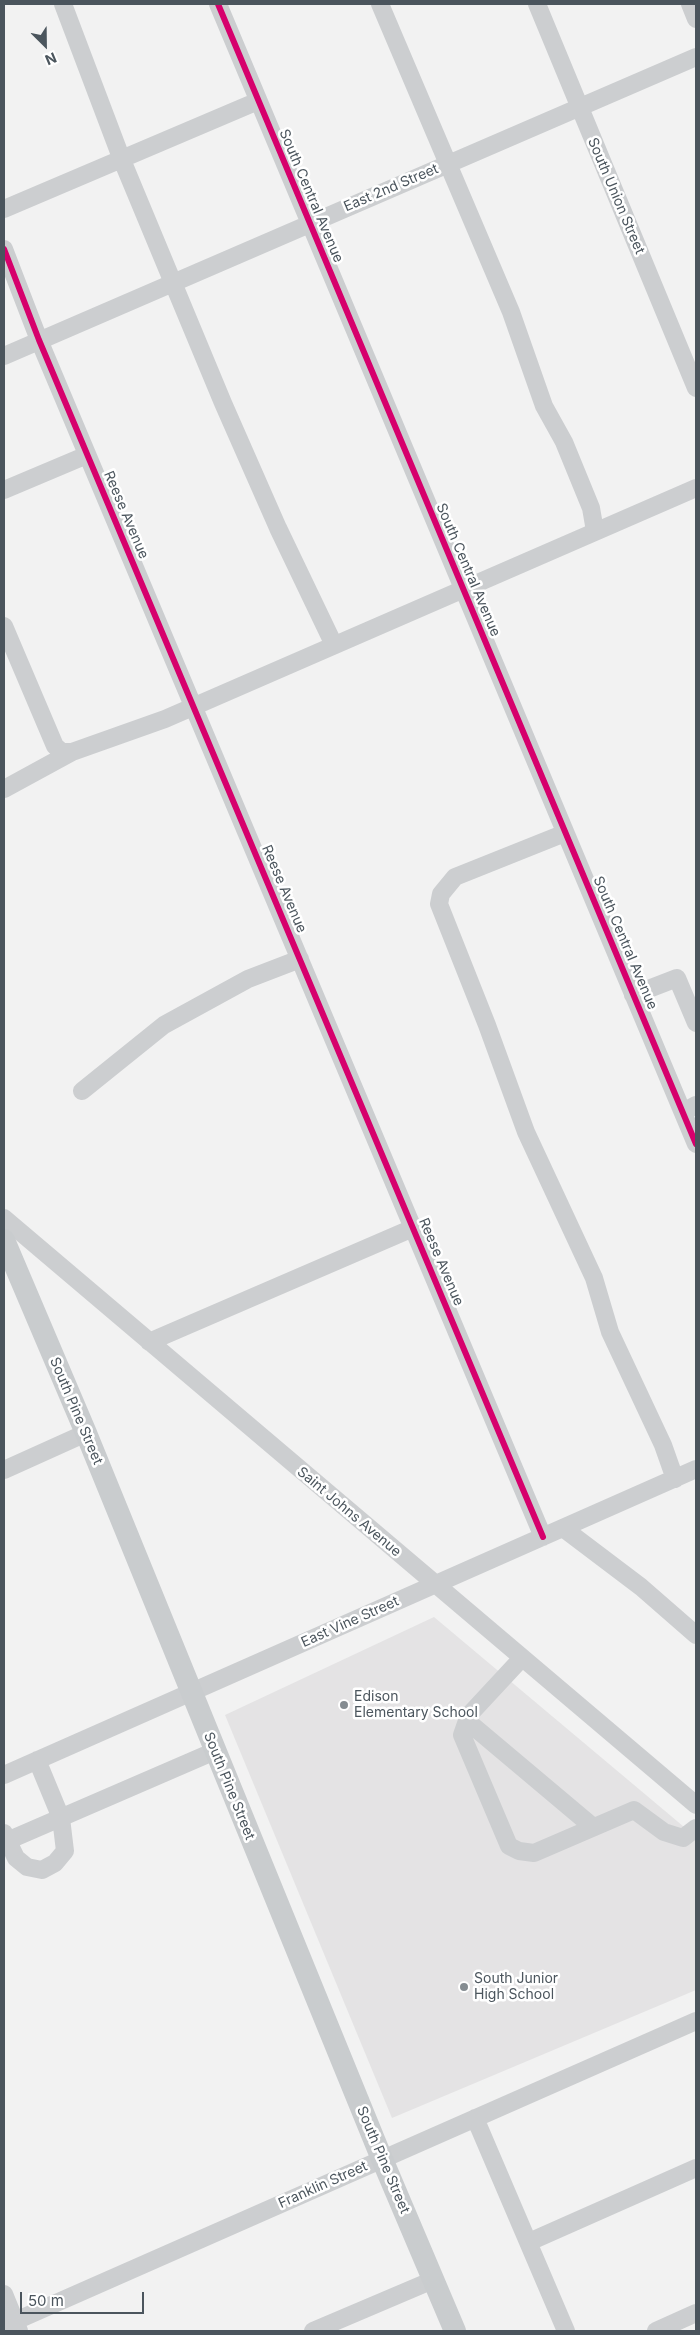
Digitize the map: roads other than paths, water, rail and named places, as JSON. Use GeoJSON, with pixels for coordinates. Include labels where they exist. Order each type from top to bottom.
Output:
{"type":"FeatureCollection","features":[{"type":"Feature","properties":{"kind":"main road","name":"South Pine Street"},"geometry":{"type":"LineString","coordinates":[[4,1240],[86,1433],[382,2159],[455,2331]]}},
{"type":"Feature","properties":{"kind":"street"},"geometry":{"type":"LineString","coordinates":[[63,4],[122,160],[278,528],[334,645]]}},
{"type":"Feature","properties":{"kind":"street","name":"South Central Avenue"},"geometry":{"type":"LineString","coordinates":[[218,4],[633,995],[689,1109],[696,1144]]}},
{"type":"Feature","properties":{"kind":"street"},"geometry":{"type":"LineString","coordinates":[[380,4],[412,74],[447,164],[511,312],[544,406],[564,442],[591,508],[595,531]]}},
{"type":"Feature","properties":{"kind":"street","name":"South Union Street"},"geometry":{"type":"LineString","coordinates":[[537,4],[696,388]]}},
{"type":"Feature","properties":{"kind":"street"},"geometry":{"type":"LineString","coordinates":[[690,4],[696,19]]}},
{"type":"Feature","properties":{"kind":"street","name":"East 2nd Street"},"geometry":{"type":"LineString","coordinates":[[4,356],[696,57]]}},
{"type":"Feature","properties":{"kind":"street"},"geometry":{"type":"LineString","coordinates":[[4,209],[258,102]]}},
{"type":"Feature","properties":{"kind":"street","name":"Reese Avenue"},"geometry":{"type":"LineString","coordinates":[[4,249],[39,340],[87,455],[543,1537]]}},
{"type":"Feature","properties":{"kind":"street"},"geometry":{"type":"LineString","coordinates":[[4,490],[87,455]]}},
{"type":"Feature","properties":{"kind":"street"},"geometry":{"type":"LineString","coordinates":[[4,789],[72,752],[193,706],[696,488]]}},
{"type":"Feature","properties":{"kind":"street"},"geometry":{"type":"LineString","coordinates":[[4,626],[55,746],[62,752],[72,752]]}},
{"type":"Feature","properties":{"kind":"street"},"geometry":{"type":"LineString","coordinates":[[564,833],[455,877],[441,894],[439,904],[487,1025],[526,1132],[594,1278],[610,1332],[663,1444],[675,1479]]}},
{"type":"Feature","properties":{"kind":"street"},"geometry":{"type":"LineString","coordinates":[[82,1091],[164,1025],[248,979],[300,959]]}},
{"type":"Feature","properties":{"kind":"street"},"geometry":{"type":"LineString","coordinates":[[633,995],[677,978],[696,1023]]}},
{"type":"Feature","properties":{"kind":"street","name":"Saint Johns Avenue"},"geometry":{"type":"LineString","coordinates":[[4,1218],[521,1659],[696,1805]]}},
{"type":"Feature","properties":{"kind":"street"},"geometry":{"type":"LineString","coordinates":[[149,1342],[413,1228]]}},
{"type":"Feature","properties":{"kind":"street"},"geometry":{"type":"LineString","coordinates":[[4,1470],[86,1433]]}},
{"type":"Feature","properties":{"kind":"street","name":"East Vine Street"},"geometry":{"type":"LineString","coordinates":[[4,1775],[696,1469]]}},
{"type":"Feature","properties":{"kind":"street"},"geometry":{"type":"LineString","coordinates":[[563,1528],[640,1587],[696,1635]]}},
{"type":"Feature","properties":{"kind":"street"},"geometry":{"type":"LineString","coordinates":[[521,1659],[468,1718],[462,1735],[509,1846],[519,1851],[534,1853],[634,1810],[645,1820],[664,1832],[683,1838],[696,1828]]}},
{"type":"Feature","properties":{"kind":"street"},"geometry":{"type":"LineString","coordinates":[[468,1718],[593,1827]]}},
{"type":"Feature","properties":{"kind":"street"},"geometry":{"type":"LineString","coordinates":[[37,1760],[61,1818],[65,1851],[55,1863],[42,1870],[28,1867],[16,1858],[6,1837],[61,1818],[215,1751]]}},
{"type":"Feature","properties":{"kind":"street","name":"Franklin Street"},"geometry":{"type":"LineString","coordinates":[[13,2326],[382,2159],[696,2021]]}},
{"type":"Feature","properties":{"kind":"street"},"geometry":{"type":"LineString","coordinates":[[475,2118],[566,2331]]}},
{"type":"Feature","properties":{"kind":"street"},"geometry":{"type":"LineString","coordinates":[[529,2242],[696,2168]]}},
{"type":"Feature","properties":{"kind":"street"},"geometry":{"type":"LineString","coordinates":[[314,2331],[433,2280]]}},
{"type":"Feature","properties":{"kind":"street"},"geometry":{"type":"LineString","coordinates":[[4,2294],[13,2326]]}},
{"type":"Feature","properties":{"kind":"street"},"geometry":{"type":"LineString","coordinates":[[656,2331],[696,2313]]}},
{"type":"Feature","properties":{"kind":"place","name":"Edison Elementary School"},"geometry":{"type":"Point","coordinates":[344,1705]}},
{"type":"Feature","properties":{"kind":"place","name":"South Junior High School"},"geometry":{"type":"Point","coordinates":[464,1987]}}]}
